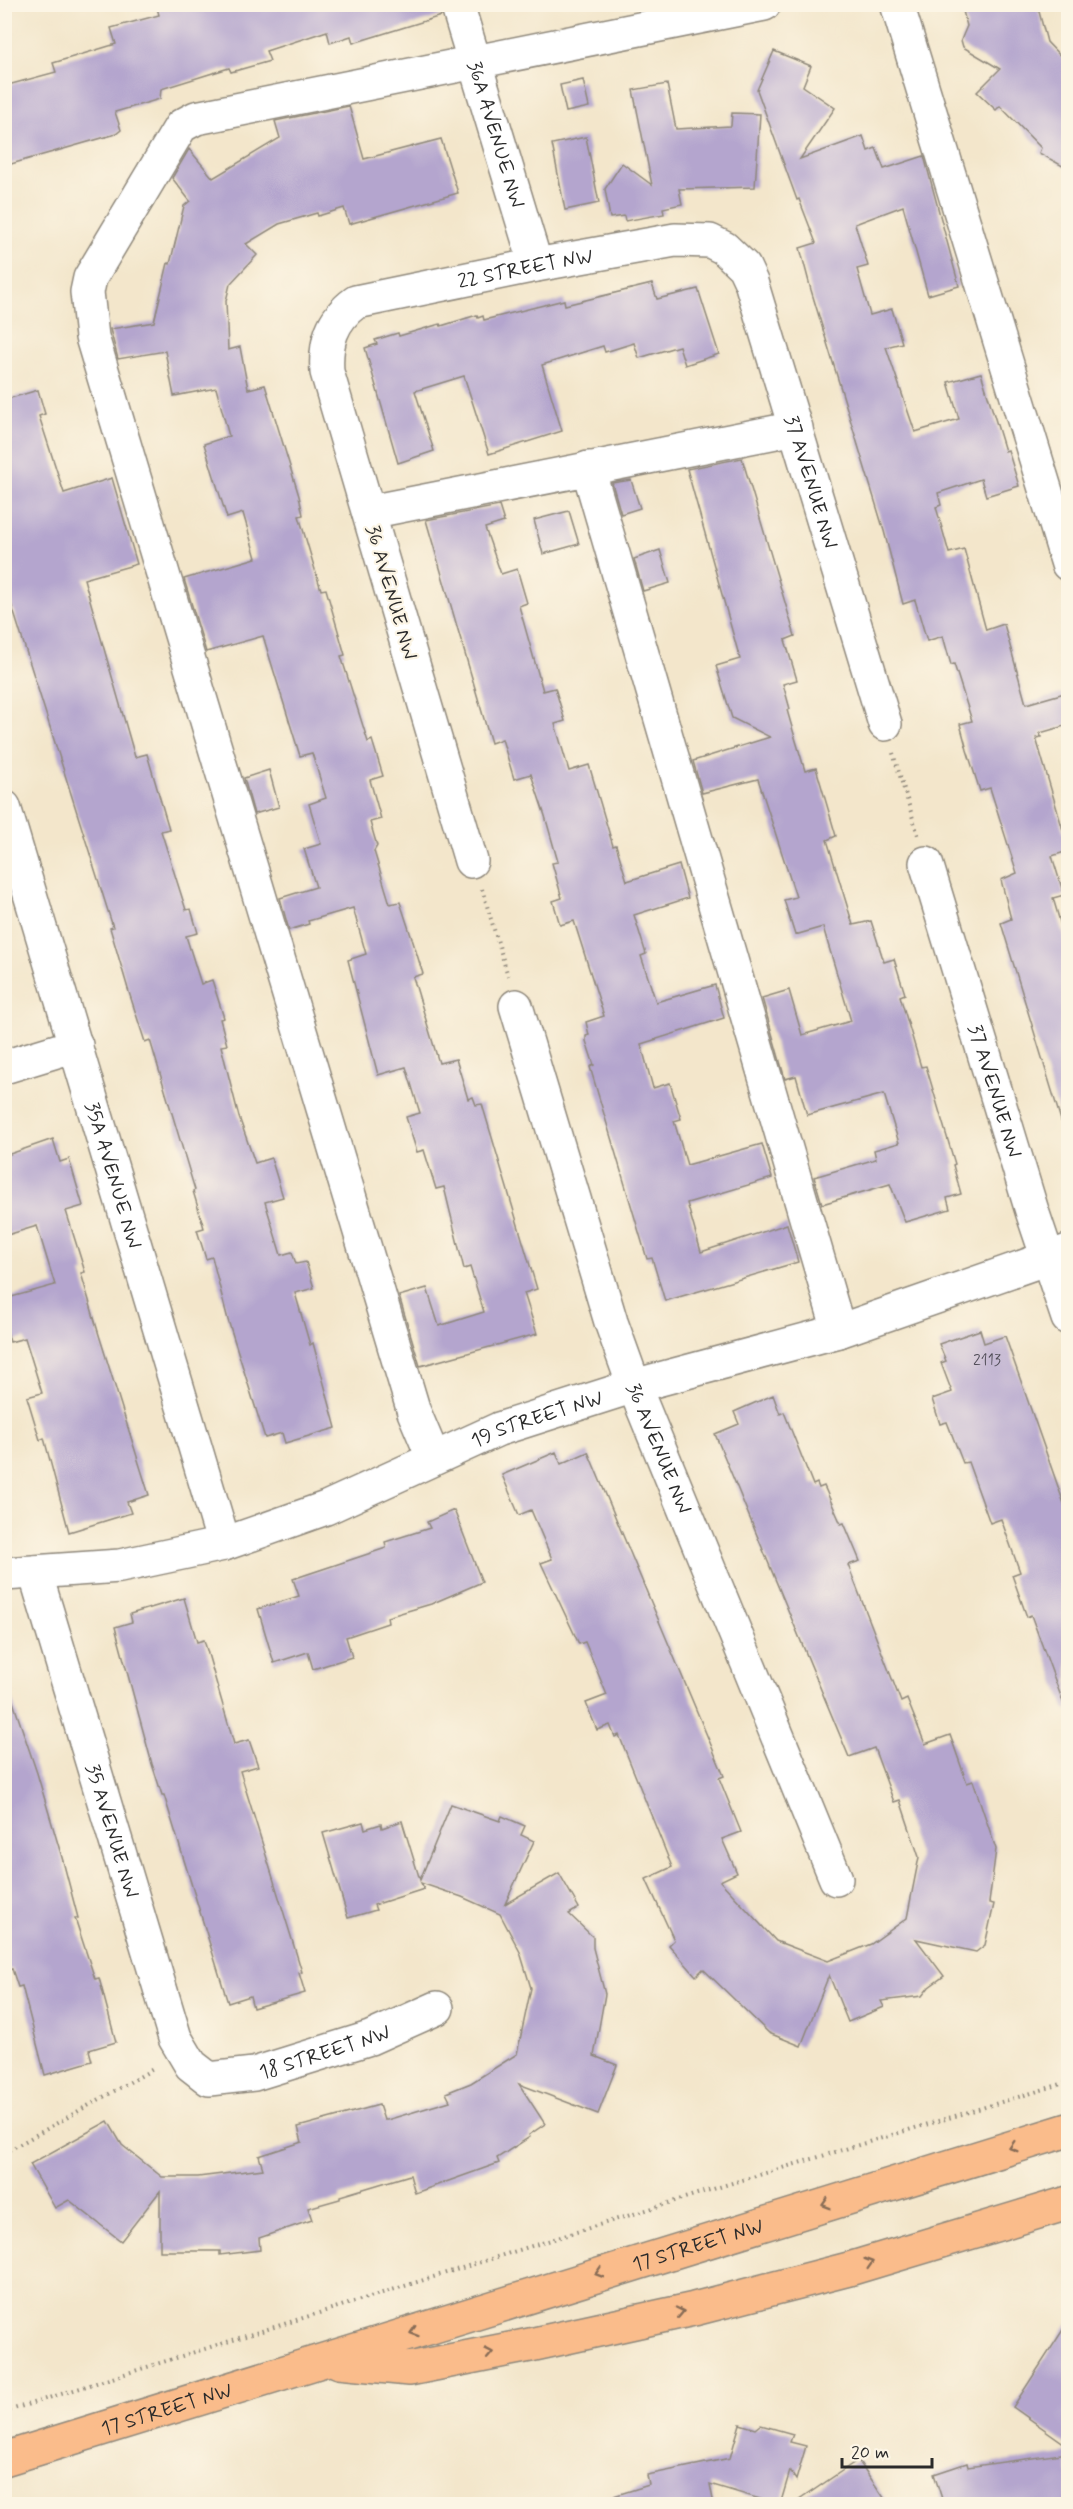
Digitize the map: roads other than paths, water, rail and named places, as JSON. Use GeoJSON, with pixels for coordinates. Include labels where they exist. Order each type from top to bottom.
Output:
{"type":"FeatureCollection","features":[{"type":"Feature","properties":{"kind":"main road","name":"17 STREET NW"},"geometry":{"type":"LineString","coordinates":[[4,2459],[328,2360],[511,2300],[1068,2130]]}},
{"type":"Feature","properties":{"kind":"main road","name":"17 STREET NW"},"geometry":{"type":"LineString","coordinates":[[328,2360],[409,2370],[530,2345],[694,2309],[815,2278],[1068,2203]]}},
{"type":"Feature","properties":{"kind":"street","name":"36A AVENUE NW"},"geometry":{"type":"LineString","coordinates":[[457,4],[536,265]]}},
{"type":"Feature","properties":{"kind":"street"},"geometry":{"type":"LineString","coordinates":[[433,1457],[414,1412],[92,337],[87,292],[90,278],[181,126],[196,118],[764,4]]}},
{"type":"Feature","properties":{"kind":"street"},"geometry":{"type":"LineString","coordinates":[[897,4],[1068,564]]}},
{"type":"Feature","properties":{"kind":"street","name":"22 STREET NW"},"geometry":{"type":"LineString","coordinates":[[334,323],[356,302],[372,297],[536,265],[675,240],[710,242],[724,248]]}},
{"type":"Feature","properties":{"kind":"street","name":"37 AVENUE NW"},"geometry":{"type":"LineString","coordinates":[[724,248],[744,267],[751,282],[885,724]]}},
{"type":"Feature","properties":{"kind":"street","name":"36 AVENUE NW"},"geometry":{"type":"LineString","coordinates":[[334,323],[328,340],[327,372],[471,861]]}},
{"type":"Feature","properties":{"kind":"street"},"geometry":{"type":"LineString","coordinates":[[369,512],[796,428]]}},
{"type":"Feature","properties":{"kind":"street"},"geometry":{"type":"LineString","coordinates":[[588,468],[839,1331]]}},
{"type":"Feature","properties":{"kind":"street","name":"35A AVENUE NW"},"geometry":{"type":"LineString","coordinates":[[4,807],[224,1544]]}},
{"type":"Feature","properties":{"kind":"street","name":"37 AVENUE NW"},"geometry":{"type":"LineString","coordinates":[[926,863],[1058,1255],[1068,1318]]}},
{"type":"Feature","properties":{"kind":"street","name":"36 AVENUE NW"},"geometry":{"type":"LineString","coordinates":[[516,1006],[611,1322],[634,1386],[836,1879]]}},
{"type":"Feature","properties":{"kind":"street"},"geometry":{"type":"LineString","coordinates":[[4,1066],[76,1046]]}},
{"type":"Feature","properties":{"kind":"street","name":"19 STREET NW"},"geometry":{"type":"LineString","coordinates":[[20,1573],[120,1566],[224,1544],[326,1508],[433,1457],[499,1429],[634,1386],[839,1331],[1058,1255]]}},
{"type":"Feature","properties":{"kind":"street","name":"35 AVENUE NW"},"geometry":{"type":"LineString","coordinates":[[20,1573],[175,2037],[182,2053],[198,2072],[209,2079]]}},
{"type":"Feature","properties":{"kind":"street","name":"18 STREET NW"},"geometry":{"type":"LineString","coordinates":[[209,2079],[254,2074],[370,2038],[437,2008]]}}]}
